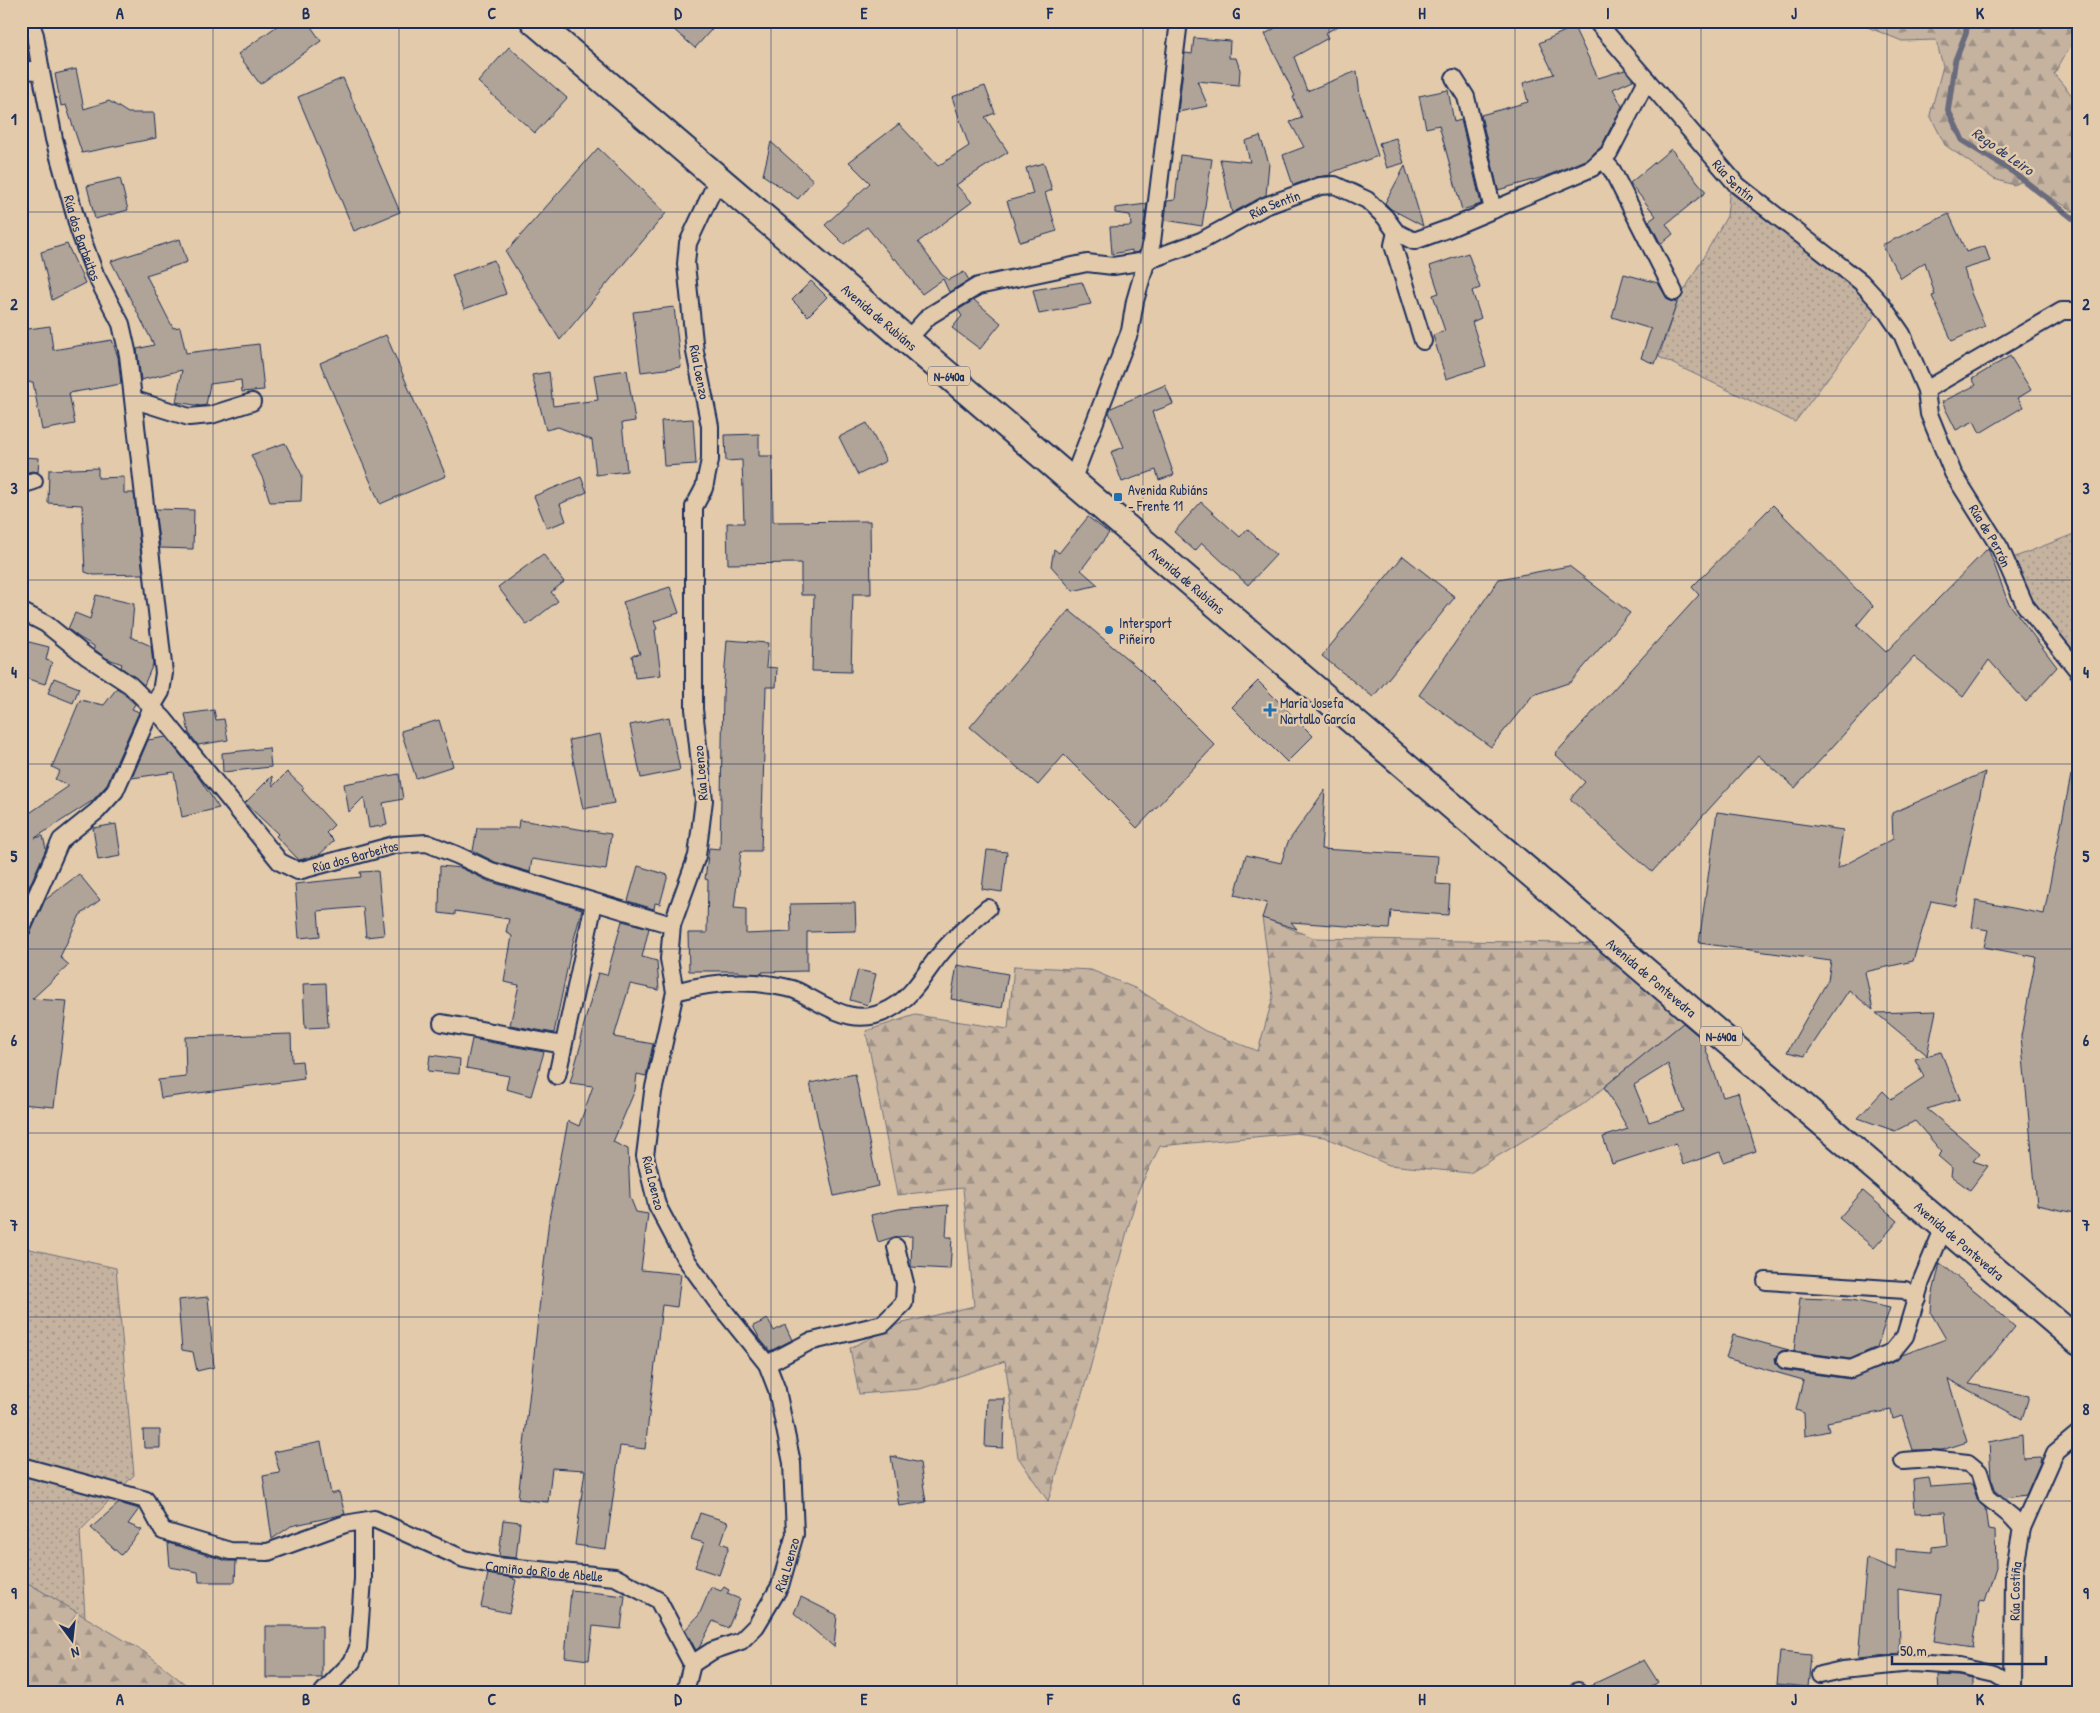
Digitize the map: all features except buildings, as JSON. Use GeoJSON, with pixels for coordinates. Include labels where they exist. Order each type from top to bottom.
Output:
{"type":"FeatureCollection","features":[{"type":"Feature","properties":{"kind":"main road","name":"Avenida de Rubiáns"},"geometry":{"type":"LineString","coordinates":[[534,21],[1363,730]]}},
{"type":"Feature","properties":{"kind":"main road","name":"Avenida de Pontevedra"},"geometry":{"type":"LineString","coordinates":[[1363,730],[2079,1342]]}},
{"type":"Feature","properties":{"kind":"street","name":"Rúa dos Barbeitos"},"geometry":{"type":"LineString","coordinates":[[30,21],[54,139],[79,230],[94,274],[120,324],[128,355],[135,400],[164,673],[161,692],[152,707]]}},
{"type":"Feature","properties":{"kind":"street"},"geometry":{"type":"LineString","coordinates":[[1072,481],[1130,331],[1135,301],[1152,242],[1179,21]]}},
{"type":"Feature","properties":{"kind":"street","name":"Rúa Sentín"},"geometry":{"type":"LineString","coordinates":[[1596,21],[1737,185],[1838,265]]}},
{"type":"Feature","properties":{"kind":"street"},"geometry":{"type":"LineString","coordinates":[[21,72],[29,70],[41,72]]}},
{"type":"Feature","properties":{"kind":"street"},"geometry":{"type":"LineString","coordinates":[[1454,78],[1466,97],[1493,210]]}},
{"type":"Feature","properties":{"kind":"street"},"geometry":{"type":"LineString","coordinates":[[1423,341],[1394,245],[1396,232],[1414,241],[1592,168],[1609,153],[1647,80]]}},
{"type":"Feature","properties":{"kind":"street"},"geometry":{"type":"LineString","coordinates":[[1602,159],[1612,170],[1674,292]]}},
{"type":"Feature","properties":{"kind":"street","name":"Rúa Loenzo"},"geometry":{"type":"LineString","coordinates":[[692,1664],[712,1651],[741,1641],[756,1626],[780,1586],[795,1534],[792,1463],[777,1390],[767,1364],[717,1302],[685,1258],[657,1204],[645,1156],[653,1092],[675,992],[669,959],[672,926],[697,856],[704,800],[694,709],[694,507],[704,488],[710,460],[710,426],[694,352],[686,264],[688,243],[718,179]]}},
{"type":"Feature","properties":{"kind":"street","name":"Rúa Sentín"},"geometry":{"type":"LineString","coordinates":[[907,340],[929,316],[978,286],[1087,263],[1113,266],[1146,261],[1201,241],[1265,206],[1320,186],[1335,185],[1367,200],[1385,217],[1396,232]]}},
{"type":"Feature","properties":{"kind":"street","name":"Rúa de Perrón"},"geometry":{"type":"LineString","coordinates":[[1838,265],[1861,282],[1882,305],[1902,334],[1926,390],[1929,414],[1953,473],[2000,548],[2025,605],[2079,672]]}},
{"type":"Feature","properties":{"kind":"street"},"geometry":{"type":"LineString","coordinates":[[1926,390],[2062,311],[2079,311]]}},
{"type":"Feature","properties":{"kind":"street"},"geometry":{"type":"LineString","coordinates":[[135,400],[189,417],[211,415],[252,402]]}},
{"type":"Feature","properties":{"kind":"street","name":"Rúa dos Barbeitos"},"geometry":{"type":"LineString","coordinates":[[21,611],[46,624],[86,656],[130,685],[164,719],[280,862],[298,871],[394,845],[427,843],[491,871],[672,926]]}},
{"type":"Feature","properties":{"kind":"street"},"geometry":{"type":"LineString","coordinates":[[21,930],[61,840],[97,811],[115,791],[152,707]]}},
{"type":"Feature","properties":{"kind":"street"},"geometry":{"type":"LineString","coordinates":[[556,1076],[594,903]]}},
{"type":"Feature","properties":{"kind":"street"},"geometry":{"type":"LineString","coordinates":[[675,992],[701,985],[756,983],[793,989],[828,1008],[848,1016],[864,1018],[890,1009],[908,995],[941,952],[988,908]]}},
{"type":"Feature","properties":{"kind":"street"},"geometry":{"type":"LineString","coordinates":[[442,1023],[563,1045]]}},
{"type":"Feature","properties":{"kind":"street"},"geometry":{"type":"LineString","coordinates":[[1785,1360],[1851,1369],[1892,1352],[1905,1336],[1922,1282],[1944,1226]]}},
{"type":"Feature","properties":{"kind":"street"},"geometry":{"type":"LineString","coordinates":[[767,1364],[808,1342],[883,1324],[904,1303],[905,1283],[896,1247]]}},
{"type":"Feature","properties":{"kind":"street"},"geometry":{"type":"LineString","coordinates":[[1766,1281],[1905,1290],[1917,1298]]}},
{"type":"Feature","properties":{"kind":"street","name":"Rúa Costiña"},"geometry":{"type":"LineString","coordinates":[[2013,1688],[2014,1572],[2022,1528],[2055,1453],[2079,1432]]}},
{"type":"Feature","properties":{"kind":"street"},"geometry":{"type":"LineString","coordinates":[[1903,1461],[1930,1459],[1968,1463],[1979,1472],[1988,1497],[2022,1528]]}},
{"type":"Feature","properties":{"kind":"street","name":"Camiño do Rio de Abelle"},"geometry":{"type":"LineString","coordinates":[[21,1466],[146,1500],[163,1531],[230,1551],[268,1552],[345,1524],[374,1519],[464,1558],[496,1566],[615,1577],[658,1600],[692,1664]]}},
{"type":"Feature","properties":{"kind":"street"},"geometry":{"type":"LineString","coordinates":[[323,1692],[352,1662],[358,1648],[363,1579],[363,1521]]}},
{"type":"Feature","properties":{"kind":"street","name":"Rúa Costiña"},"geometry":{"type":"LineString","coordinates":[[1820,1675],[1842,1670],[1912,1663],[1959,1666],[1994,1674],[2013,1688]]}},
{"type":"Feature","properties":{"kind":"street"},"geometry":{"type":"LineString","coordinates":[[685,1692],[692,1664]]}},
{"type":"Feature","properties":{"kind":"green space"},"geometry":{"type":"Polygon","coordinates":[[[1867,21],[2079,21],[2079,31],[2054,74],[2079,104],[2079,214],[2023,181],[2014,185],[1994,179],[1945,145],[1930,115],[1943,66],[1936,40],[1902,41],[1865,26],[1867,21]]]}},
{"type":"Feature","properties":{"kind":"green space"},"geometry":{"type":"Polygon","coordinates":[[[1731,177],[1882,305],[1795,422],[1659,357],[1677,303],[1727,216],[1731,177]]]}},
{"type":"Feature","properties":{"kind":"green space"},"geometry":{"type":"Polygon","coordinates":[[[2079,532],[2079,672],[2005,561],[2079,532]]]}},
{"type":"Feature","properties":{"kind":"green space"},"geometry":{"type":"Polygon","coordinates":[[[1262,917],[1314,938],[1613,944],[1695,1014],[1582,1105],[1470,1173],[1389,1165],[1324,1137],[1296,1133],[1160,1146],[1138,1191],[1089,1372],[1048,1501],[1018,1457],[1005,1361],[920,1389],[859,1394],[850,1348],[899,1324],[974,1306],[963,1188],[897,1195],[866,1031],[915,1015],[1008,1029],[1014,966],[1091,970],[1137,989],[1205,1031],[1258,1051],[1273,997],[1262,917]]]}},
{"type":"Feature","properties":{"kind":"green space"},"geometry":{"type":"Polygon","coordinates":[[[21,1247],[116,1268],[134,1475],[80,1531],[85,1617],[21,1579],[21,1247]]]}},
{"type":"Feature","properties":{"kind":"green space"},"geometry":{"type":"Polygon","coordinates":[[[21,1579],[146,1653],[195,1692],[21,1692],[21,1579]]]}},
{"type":"Feature","properties":{"kind":"waterway","name":"Rego de Leiro"},"geometry":{"type":"LineString","coordinates":[[1967,21],[1966,33],[1955,61],[1948,110],[1963,141],[2013,172],[2079,223]]}},
{"type":"Feature","properties":{"kind":"place","name":"Avenida Rubiáns - Frente 11"},"geometry":{"type":"Point","coordinates":[1118,497]}},
{"type":"Feature","properties":{"kind":"place","name":"Intersport Piñeiro"},"geometry":{"type":"Point","coordinates":[1109,630]}},
{"type":"Feature","properties":{"kind":"place","name":"María Josefa Nartallo García"},"geometry":{"type":"Point","coordinates":[1270,710]}}]}
